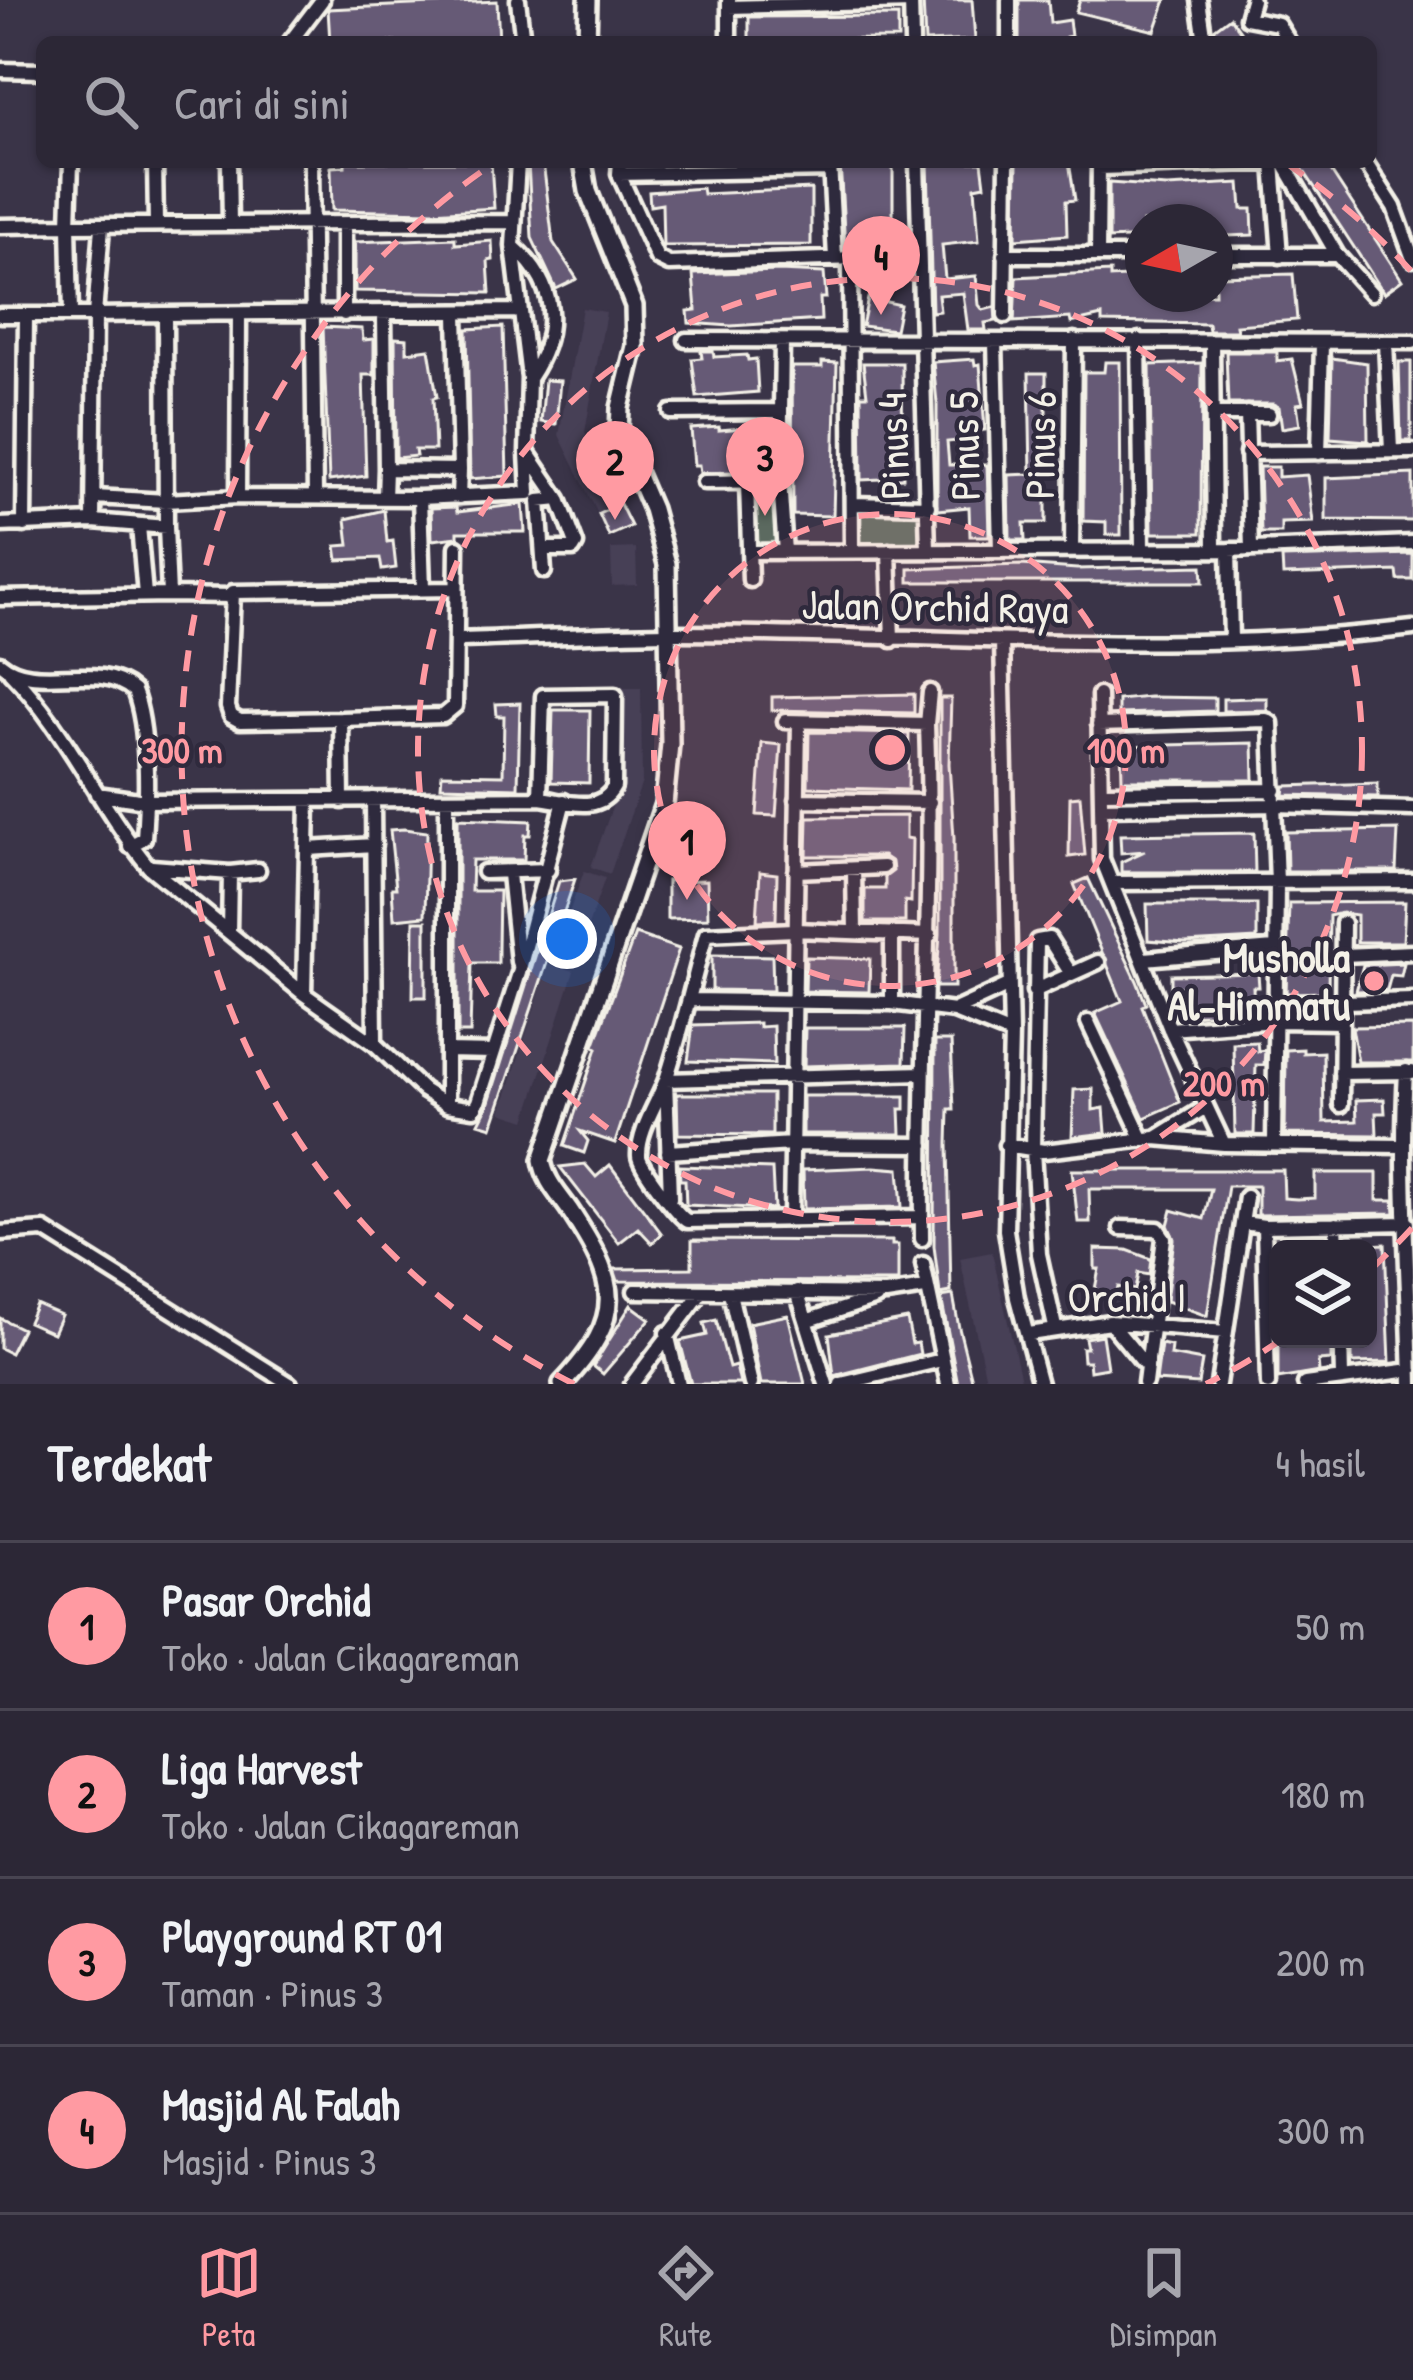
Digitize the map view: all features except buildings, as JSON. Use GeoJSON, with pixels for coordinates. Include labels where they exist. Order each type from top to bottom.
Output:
{"type":"FeatureCollection","features":[{"type":"Feature","properties":{"kind":"street"},"geometry":{"type":"LineString","coordinates":[[295,36],[322,0]]}},
{"type":"Feature","properties":{"kind":"street"},"geometry":{"type":"LineString","coordinates":[[518,0],[522,36]]}},
{"type":"Feature","properties":{"kind":"street"},"geometry":{"type":"LineString","coordinates":[[587,36],[588,0]]}},
{"type":"Feature","properties":{"kind":"street"},"geometry":{"type":"LineString","coordinates":[[1009,0],[1009,36]]}},
{"type":"Feature","properties":{"kind":"street"},"geometry":{"type":"LineString","coordinates":[[1199,0],[1204,36]]}},
{"type":"Feature","properties":{"kind":"street"},"geometry":{"type":"LineString","coordinates":[[1252,0],[1247,18],[1278,24],[1285,36]]}},
{"type":"Feature","properties":{"kind":"street"},"geometry":{"type":"LineString","coordinates":[[729,36],[729,4],[911,1],[912,36]]}},
{"type":"Feature","properties":{"kind":"street"},"geometry":{"type":"LineString","coordinates":[[304,25],[306,36]]}},
{"type":"Feature","properties":{"kind":"street"},"geometry":{"type":"LineString","coordinates":[[0,70],[36,71]]}},
{"type":"Feature","properties":{"kind":"street"},"geometry":{"type":"LineString","coordinates":[[71,168],[71,315]]}},
{"type":"Feature","properties":{"kind":"street"},"geometry":{"type":"LineString","coordinates":[[154,168],[156,224]]}},
{"type":"Feature","properties":{"kind":"street"},"geometry":{"type":"LineString","coordinates":[[229,168],[230,224]]}},
{"type":"Feature","properties":{"kind":"street"},"geometry":{"type":"LineString","coordinates":[[311,168],[315,495]]}},
{"type":"Feature","properties":{"kind":"street"},"geometry":{"type":"LineString","coordinates":[[518,168],[513,246],[529,378],[527,452],[544,571]]}},
{"type":"Feature","properties":{"kind":"street"},"geometry":{"type":"LineString","coordinates":[[562,1384],[608,1319],[610,1299],[599,1255],[545,1177],[542,1160],[664,804],[670,744],[667,564],[661,536],[620,432],[620,408],[635,346],[634,306],[588,191],[584,168]]}},
{"type":"Feature","properties":{"kind":"street"},"geometry":{"type":"LineString","coordinates":[[619,168],[657,258],[664,262],[918,256]]}},
{"type":"Feature","properties":{"kind":"street"},"geometry":{"type":"LineString","coordinates":[[830,168],[835,259]]}},
{"type":"Feature","properties":{"kind":"street","name":"Pinus 4"},"geometry":{"type":"LineString","coordinates":[[917,168],[928,550]]}},
{"type":"Feature","properties":{"kind":"street"},"geometry":{"type":"LineString","coordinates":[[1005,316],[1007,168]]}},
{"type":"Feature","properties":{"kind":"street"},"geometry":{"type":"LineString","coordinates":[[1098,255],[1099,168]]}},
{"type":"Feature","properties":{"kind":"street"},"geometry":{"type":"LineString","coordinates":[[1273,168],[1280,256]]}},
{"type":"Feature","properties":{"kind":"street"},"geometry":{"type":"LineString","coordinates":[[1286,168],[1337,255],[1372,293]]}},
{"type":"Feature","properties":{"kind":"street"},"geometry":{"type":"LineString","coordinates":[[1369,168],[1394,207],[1413,260]]}},
{"type":"Feature","properties":{"kind":"street"},"geometry":{"type":"LineString","coordinates":[[0,226],[514,221]]}},
{"type":"Feature","properties":{"kind":"street"},"geometry":{"type":"LineString","coordinates":[[344,226],[344,314]]}},
{"type":"Feature","properties":{"kind":"street"},"geometry":{"type":"LineString","coordinates":[[93,521],[95,315],[102,227]]}},
{"type":"Feature","properties":{"kind":"street"},"geometry":{"type":"LineString","coordinates":[[513,246],[542,278],[550,313],[544,356],[529,378]]}},
{"type":"Feature","properties":{"kind":"street"},"geometry":{"type":"LineString","coordinates":[[1005,255],[1125,255]]}},
{"type":"Feature","properties":{"kind":"street"},"geometry":{"type":"LineString","coordinates":[[1233,255],[1337,255]]}},
{"type":"Feature","properties":{"kind":"street"},"geometry":{"type":"LineString","coordinates":[[850,258],[852,549]]}},
{"type":"Feature","properties":{"kind":"street"},"geometry":{"type":"LineString","coordinates":[[0,315],[519,311]]}},
{"type":"Feature","properties":{"kind":"street"},"geometry":{"type":"LineString","coordinates":[[165,314],[169,595]]}},
{"type":"Feature","properties":{"kind":"street"},"geometry":{"type":"LineString","coordinates":[[384,314],[385,498]]}},
{"type":"Feature","properties":{"kind":"street"},"geometry":{"type":"LineString","coordinates":[[456,314],[459,497]]}},
{"type":"Feature","properties":{"kind":"street"},"geometry":{"type":"LineString","coordinates":[[24,525],[26,316]]}},
{"type":"Feature","properties":{"kind":"street"},"geometry":{"type":"LineString","coordinates":[[238,316],[238,497]]}},
{"type":"Feature","properties":{"kind":"street"},"geometry":{"type":"LineString","coordinates":[[686,340],[1413,342]]}},
{"type":"Feature","properties":{"kind":"street","name":"Pinus 6"},"geometry":{"type":"LineString","coordinates":[[1072,550],[1073,340]]}},
{"type":"Feature","properties":{"kind":"street"},"geometry":{"type":"LineString","coordinates":[[1139,340],[1142,548]]}},
{"type":"Feature","properties":{"kind":"street"},"geometry":{"type":"LineString","coordinates":[[782,341],[780,481],[785,552]]}},
{"type":"Feature","properties":{"kind":"street","name":"Pinus 5"},"geometry":{"type":"LineString","coordinates":[[995,341],[1000,550]]}},
{"type":"Feature","properties":{"kind":"street"},"geometry":{"type":"LineString","coordinates":[[1386,342],[1391,451]]}},
{"type":"Feature","properties":{"kind":"street"},"geometry":{"type":"LineString","coordinates":[[1212,343],[1221,549],[1231,640]]}},
{"type":"Feature","properties":{"kind":"street"},"geometry":{"type":"LineString","coordinates":[[1319,453],[1322,344]]}},
{"type":"Feature","properties":{"kind":"street"},"geometry":{"type":"LineString","coordinates":[[671,412],[780,411]]}},
{"type":"Feature","properties":{"kind":"street"},"geometry":{"type":"LineString","coordinates":[[1247,413],[1251,549]]}},
{"type":"Feature","properties":{"kind":"street"},"geometry":{"type":"LineString","coordinates":[[1213,414],[1269,414]]}},
{"type":"Feature","properties":{"kind":"street"},"geometry":{"type":"LineString","coordinates":[[1247,453],[1413,451]]}},
{"type":"Feature","properties":{"kind":"street"},"geometry":{"type":"LineString","coordinates":[[527,452],[559,499],[576,544],[573,549],[543,549]]}},
{"type":"Feature","properties":{"kind":"street"},"geometry":{"type":"LineString","coordinates":[[386,469],[460,470]]}},
{"type":"Feature","properties":{"kind":"street"},"geometry":{"type":"LineString","coordinates":[[704,482],[780,481]]}},
{"type":"Feature","properties":{"kind":"street"},"geometry":{"type":"LineString","coordinates":[[747,482],[750,580]]}},
{"type":"Feature","properties":{"kind":"street"},"geometry":{"type":"LineString","coordinates":[[95,496],[166,501],[315,495],[559,499]]}},
{"type":"Feature","properties":{"kind":"street"},"geometry":{"type":"LineString","coordinates":[[420,498],[423,588]]}},
{"type":"Feature","properties":{"kind":"street"},"geometry":{"type":"LineString","coordinates":[[854,504],[928,506]]}},
{"type":"Feature","properties":{"kind":"street"},"geometry":{"type":"LineString","coordinates":[[0,525],[93,521],[166,527]]}},
{"type":"Feature","properties":{"kind":"street"},"geometry":{"type":"LineString","coordinates":[[140,526],[145,595]]}},
{"type":"Feature","properties":{"kind":"street"},"geometry":{"type":"LineString","coordinates":[[750,552],[1251,549],[1413,543]]}},
{"type":"Feature","properties":{"kind":"street"},"geometry":{"type":"LineString","coordinates":[[231,596],[231,716],[240,721],[449,714],[456,700],[457,548]]}},
{"type":"Feature","properties":{"kind":"street"},"geometry":{"type":"LineString","coordinates":[[889,551],[892,640]]}},
{"type":"Feature","properties":{"kind":"street"},"geometry":{"type":"LineString","coordinates":[[0,598],[455,589]]}},
{"type":"Feature","properties":{"kind":"street","name":"Jalan Orchid Raya"},"geometry":{"type":"LineString","coordinates":[[456,640],[668,633],[892,640],[1231,640],[1413,628]]}},
{"type":"Feature","properties":{"kind":"street"},"geometry":{"type":"LineString","coordinates":[[1002,641],[1006,1230],[1017,1298],[1040,1384]]}},
{"type":"Feature","properties":{"kind":"street"},"geometry":{"type":"LineString","coordinates":[[5,668],[63,735],[130,846],[149,867],[447,1105],[474,1109],[519,973],[564,801]]}},
{"type":"Feature","properties":{"kind":"street"},"geometry":{"type":"LineString","coordinates":[[5,668],[117,680],[130,688],[139,705],[146,801],[144,838],[130,846]]}},
{"type":"Feature","properties":{"kind":"street"},"geometry":{"type":"LineString","coordinates":[[922,1239],[930,692]]}},
{"type":"Feature","properties":{"kind":"street"},"geometry":{"type":"LineString","coordinates":[[97,794],[146,801],[540,799],[594,805],[610,796],[614,787],[617,698],[611,693],[543,696],[540,799]]}},
{"type":"Feature","properties":{"kind":"street"},"geometry":{"type":"LineString","coordinates":[[1100,695],[1104,793],[1099,841],[1171,1029],[1224,1144]]}},
{"type":"Feature","properties":{"kind":"street"},"geometry":{"type":"LineString","coordinates":[[341,719],[342,801]]}},
{"type":"Feature","properties":{"kind":"street"},"geometry":{"type":"LineString","coordinates":[[1099,725],[1266,720],[1273,730],[1277,883],[1274,1144]]}},
{"type":"Feature","properties":{"kind":"street"},"geometry":{"type":"LineString","coordinates":[[791,1216],[797,800],[792,722],[927,724]]}},
{"type":"Feature","properties":{"kind":"street"},"geometry":{"type":"LineString","coordinates":[[1104,793],[1275,797],[1413,809]]}},
{"type":"Feature","properties":{"kind":"street"},"geometry":{"type":"LineString","coordinates":[[1102,808],[1275,797]]}},
{"type":"Feature","properties":{"kind":"street"},"geometry":{"type":"LineString","coordinates":[[373,799],[374,1044]]}},
{"type":"Feature","properties":{"kind":"street"},"geometry":{"type":"LineString","coordinates":[[447,1105],[448,799]]}},
{"type":"Feature","properties":{"kind":"street"},"geometry":{"type":"LineString","coordinates":[[797,800],[930,802]]}},
{"type":"Feature","properties":{"kind":"street"},"geometry":{"type":"LineString","coordinates":[[304,994],[308,801]]}},
{"type":"Feature","properties":{"kind":"street"},"geometry":{"type":"LineString","coordinates":[[308,849],[374,845]]}},
{"type":"Feature","properties":{"kind":"street"},"geometry":{"type":"LineString","coordinates":[[149,867],[230,874],[258,870]]}},
{"type":"Feature","properties":{"kind":"street"},"geometry":{"type":"LineString","coordinates":[[796,871],[883,867]]}},
{"type":"Feature","properties":{"kind":"street"},"geometry":{"type":"LineString","coordinates":[[854,869],[855,932]]}},
{"type":"Feature","properties":{"kind":"street"},"geometry":{"type":"LineString","coordinates":[[484,872],[548,870]]}},
{"type":"Feature","properties":{"kind":"street"},"geometry":{"type":"LineString","coordinates":[[229,931],[230,874]]}},
{"type":"Feature","properties":{"kind":"street"},"geometry":{"type":"LineString","coordinates":[[509,874],[519,973]]}},
{"type":"Feature","properties":{"kind":"street"},"geometry":{"type":"LineString","coordinates":[[1113,883],[1413,881]]}},
{"type":"Feature","properties":{"kind":"street"},"geometry":{"type":"LineString","coordinates":[[1341,1105],[1343,923]]}},
{"type":"Feature","properties":{"kind":"street"},"geometry":{"type":"LineString","coordinates":[[922,1217],[791,1216],[695,1223],[677,1216],[670,1199],[639,1160],[706,934],[795,930],[930,934]]}},
{"type":"Feature","properties":{"kind":"street"},"geometry":{"type":"LineString","coordinates":[[892,933],[892,1003]]}},
{"type":"Feature","properties":{"kind":"street"},"geometry":{"type":"LineString","coordinates":[[1055,1328],[1039,1254],[1033,1150],[1035,944],[1048,939],[1071,974]]}},
{"type":"Feature","properties":{"kind":"street"},"geometry":{"type":"LineString","coordinates":[[1144,958],[1274,948]]}},
{"type":"Feature","properties":{"kind":"street"},"geometry":{"type":"LineString","coordinates":[[1342,955],[1413,952]]}},
{"type":"Feature","properties":{"kind":"street"},"geometry":{"type":"LineString","coordinates":[[1034,991],[1098,962]]}},
{"type":"Feature","properties":{"kind":"street"},"geometry":{"type":"LineString","coordinates":[[960,1011],[1004,988]]}},
{"type":"Feature","properties":{"kind":"street"},"geometry":{"type":"LineString","coordinates":[[689,1000],[892,1003],[960,1011],[1005,1031]]}},
{"type":"Feature","properties":{"kind":"street"},"geometry":{"type":"LineString","coordinates":[[1276,1004],[1413,1000]]}},
{"type":"Feature","properties":{"kind":"street"},"geometry":{"type":"LineString","coordinates":[[1171,1029],[1275,1021],[1342,1022]]}},
{"type":"Feature","properties":{"kind":"street"},"geometry":{"type":"LineString","coordinates":[[1088,1022],[1149,1139]]}},
{"type":"Feature","properties":{"kind":"street"},"geometry":{"type":"LineString","coordinates":[[447,1051],[493,1052]]}},
{"type":"Feature","properties":{"kind":"street"},"geometry":{"type":"LineString","coordinates":[[1305,1384],[1342,1377],[1411,1377],[1402,1146],[1410,1071],[1342,1073]]}},
{"type":"Feature","properties":{"kind":"street"},"geometry":{"type":"LineString","coordinates":[[666,1080],[923,1073]]}},
{"type":"Feature","properties":{"kind":"street"},"geometry":{"type":"LineString","coordinates":[[666,1080],[670,1199]]}},
{"type":"Feature","properties":{"kind":"street"},"geometry":{"type":"LineString","coordinates":[[1149,1139],[1206,1106]]}},
{"type":"Feature","properties":{"kind":"street"},"geometry":{"type":"LineString","coordinates":[[1006,1144],[1033,1150],[1149,1139],[1402,1146]]}},
{"type":"Feature","properties":{"kind":"street"},"geometry":{"type":"LineString","coordinates":[[668,1151],[792,1144],[923,1145]]}},
{"type":"Feature","properties":{"kind":"street"},"geometry":{"type":"LineString","coordinates":[[1219,1384],[1246,1197]]}},
{"type":"Feature","properties":{"kind":"street"},"geometry":{"type":"LineString","coordinates":[[1243,1223],[1408,1223]]}},
{"type":"Feature","properties":{"kind":"street"},"geometry":{"type":"LineString","coordinates":[[1336,1224],[1337,1240]]}},
{"type":"Feature","properties":{"kind":"street"},"geometry":{"type":"LineString","coordinates":[[1264,1226],[1268,1384]]}},
{"type":"Feature","properties":{"kind":"street"},"geometry":{"type":"LineString","coordinates":[[1120,1228],[1162,1232],[1145,1383]]}},
{"type":"Feature","properties":{"kind":"street"},"geometry":{"type":"LineString","coordinates":[[0,1233],[44,1230],[290,1384]]}},
{"type":"Feature","properties":{"kind":"street"},"geometry":{"type":"LineString","coordinates":[[922,1264],[948,1384]]}},
{"type":"Feature","properties":{"kind":"street"},"geometry":{"type":"LineString","coordinates":[[809,1320],[886,1294],[925,1288]]}},
{"type":"Feature","properties":{"kind":"street"},"geometry":{"type":"LineString","coordinates":[[635,1291],[886,1294]]}},
{"type":"Feature","properties":{"kind":"street"},"geometry":{"type":"LineString","coordinates":[[797,1292],[826,1384]]}},
{"type":"Feature","properties":{"kind":"street"},"geometry":{"type":"LineString","coordinates":[[632,1384],[701,1293]]}},
{"type":"Feature","properties":{"kind":"street"},"geometry":{"type":"LineString","coordinates":[[730,1293],[751,1384]]}},
{"type":"Feature","properties":{"kind":"street"},"geometry":{"type":"LineString","coordinates":[[1110,1322],[1148,1367]]}},
{"type":"Feature","properties":{"kind":"street","name":"Orchid I"},"geometry":{"type":"LineString","coordinates":[[1029,1334],[1110,1322],[1225,1332]]}},
{"type":"Feature","properties":{"kind":"street"},"geometry":{"type":"LineString","coordinates":[[667,1334],[680,1384]]}},
{"type":"Feature","properties":{"kind":"street"},"geometry":{"type":"LineString","coordinates":[[1341,1348],[1342,1377]]}},
{"type":"Feature","properties":{"kind":"street"},"geometry":{"type":"LineString","coordinates":[[841,1384],[943,1360]]}},
{"type":"Feature","properties":{"kind":"shaded area"},"geometry":{"type":"Polygon","coordinates":[[[582,308],[606,312],[585,432],[631,526],[609,536],[559,435],[582,308]]]}},
{"type":"Feature","properties":{"kind":"shaded area"},"geometry":{"type":"Polygon","coordinates":[[[636,548],[637,585],[612,586],[611,549],[636,548]]]}},
{"type":"Feature","properties":{"kind":"shaded area"},"geometry":{"type":"Polygon","coordinates":[[[619,688],[641,688],[642,782],[610,874],[591,867],[621,782],[619,688]]]}},
{"type":"Feature","properties":{"kind":"shaded area"},"geometry":{"type":"Polygon","coordinates":[[[584,871],[605,878],[575,962],[554,954],[584,871]]]}},
{"type":"Feature","properties":{"kind":"shaded area"},"geometry":{"type":"Polygon","coordinates":[[[549,963],[574,971],[526,1120],[501,1112],[549,963]]]}},
{"type":"Feature","properties":{"kind":"shaded area"},"geometry":{"type":"Polygon","coordinates":[[[992,1252],[1022,1384],[987,1384],[960,1258],[992,1252]]]}},
{"type":"Feature","properties":{"kind":"green space"},"geometry":{"type":"Polygon","coordinates":[[[776,489],[779,542],[754,543],[752,490],[776,489]]]}},
{"type":"Feature","properties":{"kind":"green space"},"geometry":{"type":"Polygon","coordinates":[[[858,509],[922,511],[922,546],[858,545],[858,509]]]}},
{"type":"Feature","properties":{"kind":"place","name":"Masjid Al Falah"},"geometry":{"type":"Point","coordinates":[881,315]}},
{"type":"Feature","properties":{"kind":"place","name":"Playground RT 01"},"geometry":{"type":"Point","coordinates":[765,516]}},
{"type":"Feature","properties":{"kind":"place","name":"Liga Harvest"},"geometry":{"type":"Point","coordinates":[615,520]}},
{"type":"Feature","properties":{"kind":"place","name":"Pasar Orchid"},"geometry":{"type":"Point","coordinates":[687,900]}},
{"type":"Feature","properties":{"kind":"place","name":"Musholla Al-Himmatu"},"geometry":{"type":"Point","coordinates":[1374,981]}}]}
